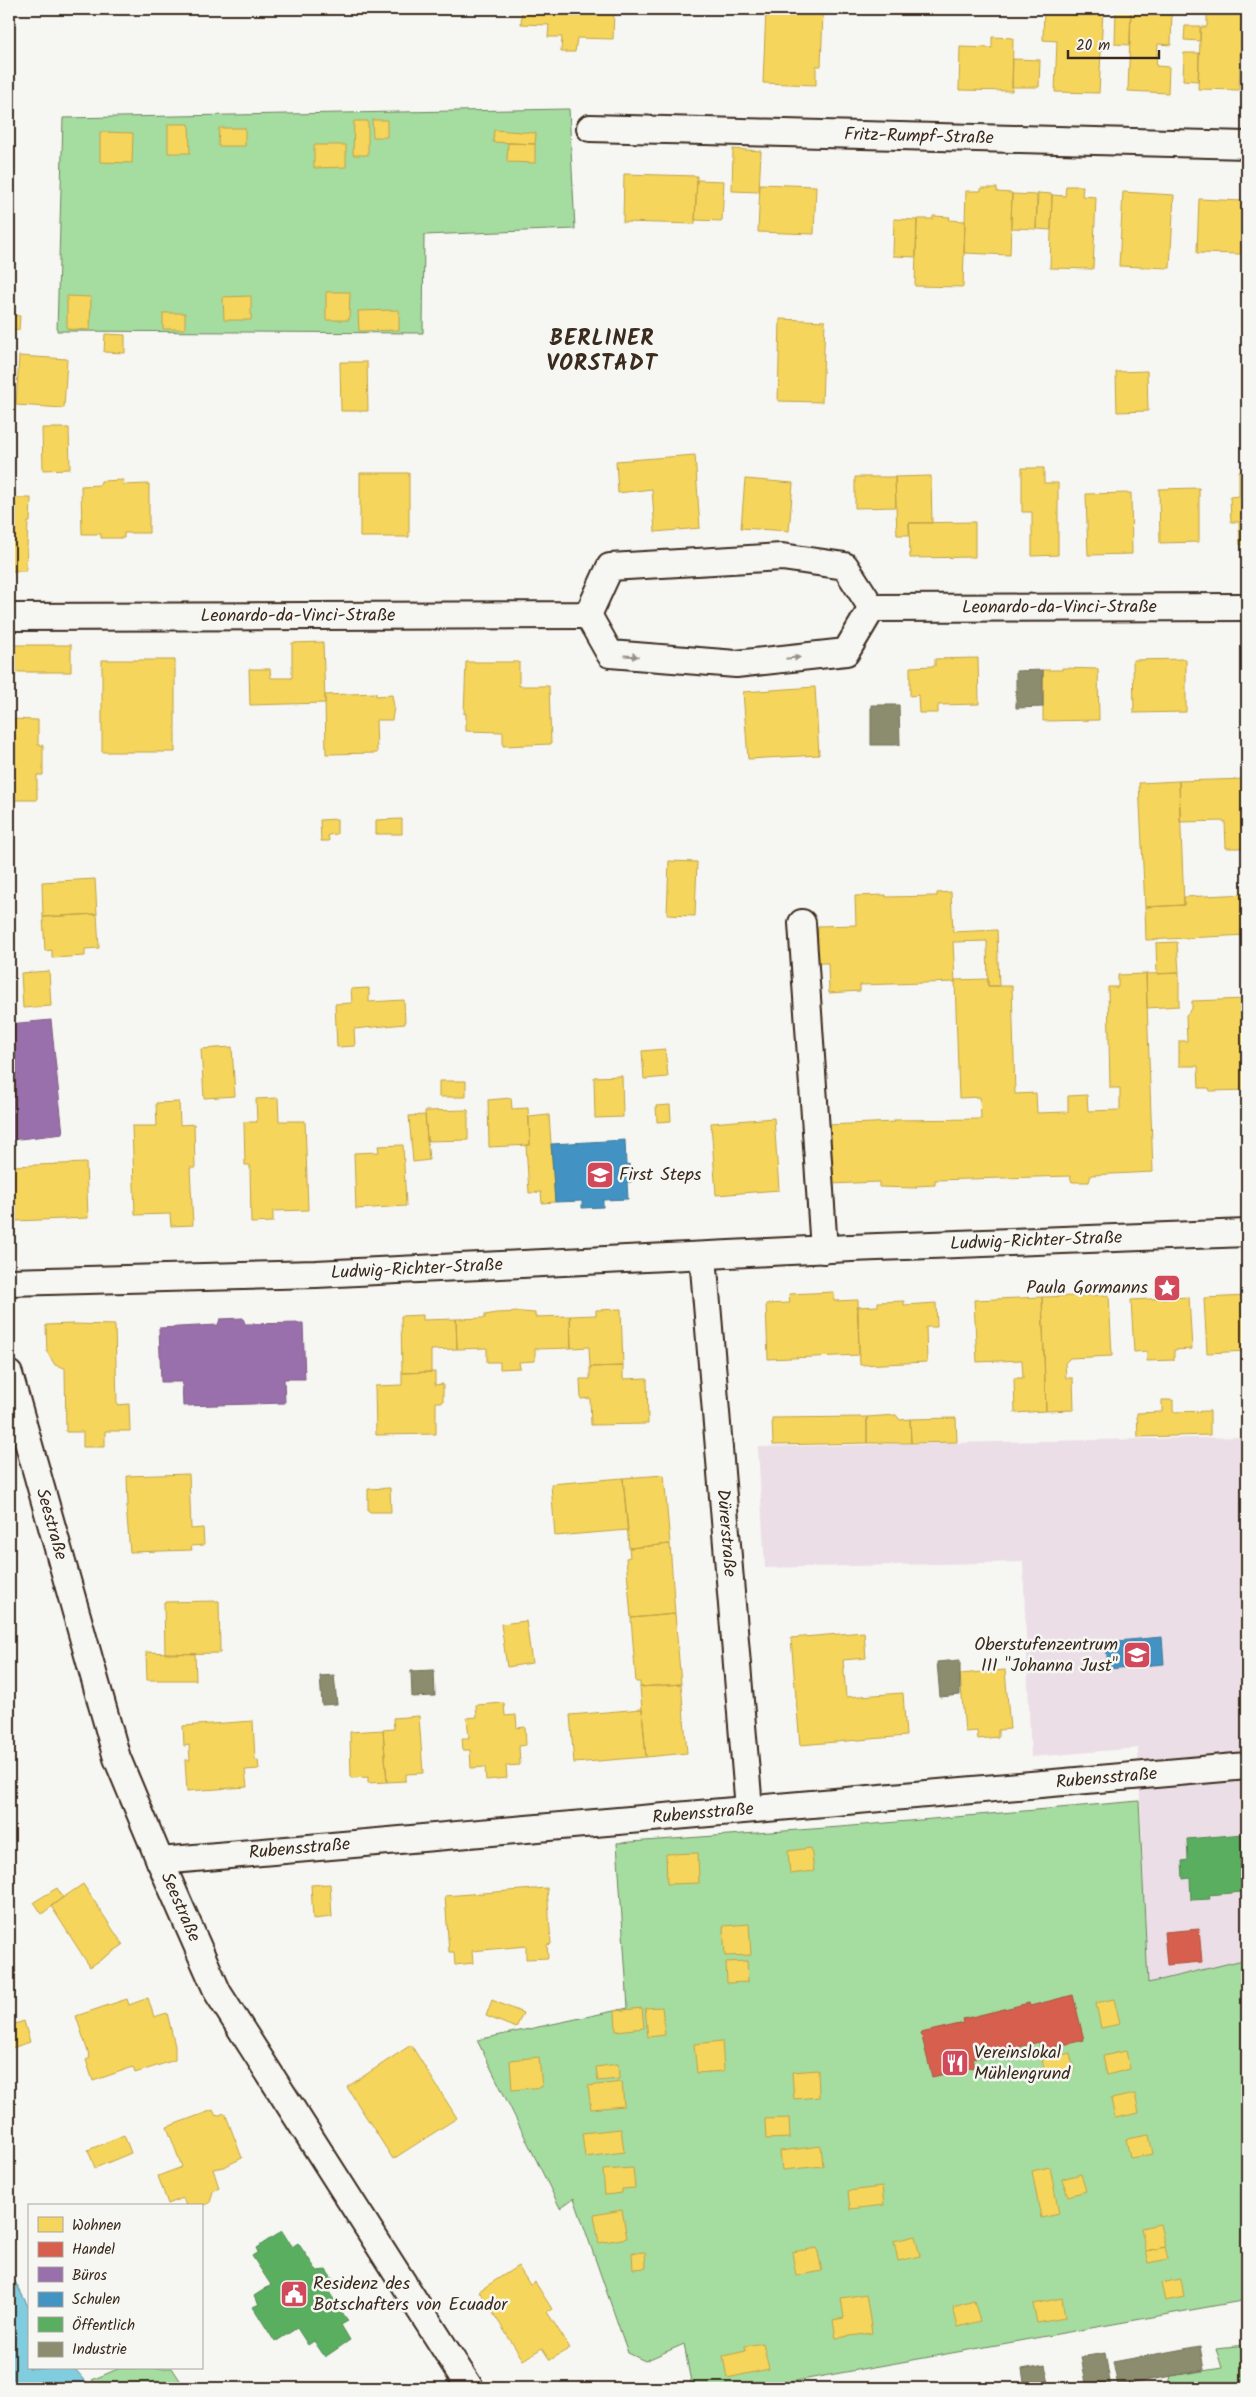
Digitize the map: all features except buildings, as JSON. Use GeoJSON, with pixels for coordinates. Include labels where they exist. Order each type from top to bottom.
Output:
{"type":"FeatureCollection","features":[{"type":"Feature","properties":{"kind":"street","name":"Fritz-Rumpf-Straße"},"geometry":{"type":"LineString","coordinates":[[590,128],[1247,145]]}},
{"type":"Feature","properties":{"kind":"street"},"geometry":{"type":"LineString","coordinates":[[782,557],[845,566],[872,608],[846,652],[736,664],[610,654],[588,615],[610,567],[782,557]]}},
{"type":"Feature","properties":{"kind":"street","name":"Leonardo-da-Vinci-Straße"},"geometry":{"type":"LineString","coordinates":[[872,608],[1247,607]]}},
{"type":"Feature","properties":{"kind":"street","name":"Leonardo-da-Vinci-Straße"},"geometry":{"type":"LineString","coordinates":[[9,617],[588,615]]}},
{"type":"Feature","properties":{"kind":"street"},"geometry":{"type":"LineString","coordinates":[[802,923],[824,1250]]}},
{"type":"Feature","properties":{"kind":"street","name":"Ludwig-Richter-Straße"},"geometry":{"type":"LineString","coordinates":[[9,1282],[316,1274],[824,1250],[1247,1233]]}},
{"type":"Feature","properties":{"kind":"street","name":"Dürerstraße"},"geometry":{"type":"LineString","coordinates":[[703,1256],[749,1809]]}},
{"type":"Feature","properties":{"kind":"street","name":"Seestraße"},"geometry":{"type":"LineString","coordinates":[[9,1374],[118,1758],[160,1861],[218,1993],[470,2388]]}},
{"type":"Feature","properties":{"kind":"street","name":"Rubensstraße"},"geometry":{"type":"LineString","coordinates":[[160,1861],[1247,1766]]}},
{"type":"Feature","properties":{"kind":"shaded area","name":"Oberstufenzentrum III \"Johanna Just\""},"geometry":{"type":"Polygon","coordinates":[[[1247,1437],[1247,1959],[1148,1984],[1138,1748],[1031,1757],[1023,1562],[765,1568],[758,1447],[1247,1437]]]}},
{"type":"Feature","properties":{"kind":"green space"},"geometry":{"type":"Polygon","coordinates":[[[569,109],[575,229],[424,235],[423,333],[57,331],[63,118],[569,109]]]}},
{"type":"Feature","properties":{"kind":"green space"},"geometry":{"type":"Polygon","coordinates":[[[1139,1801],[1148,1983],[1247,1959],[1247,2300],[757,2388],[692,2388],[684,2344],[645,2361],[628,2353],[574,2198],[560,2208],[477,2040],[628,2008],[617,1843],[840,1827],[1139,1801]]]}},
{"type":"Feature","properties":{"kind":"green space"},"geometry":{"type":"Polygon","coordinates":[[[1247,2345],[1247,2388],[1167,2388],[1170,2376],[1222,2368],[1216,2348],[1247,2345]]]}},
{"type":"Feature","properties":{"kind":"green space"},"geometry":{"type":"Polygon","coordinates":[[[115,2370],[173,2370],[185,2388],[99,2388],[92,2380],[115,2370]]]}},
{"type":"Feature","properties":{"kind":"water"},"geometry":{"type":"Polygon","coordinates":[[[9,2270],[28,2306],[28,2370],[76,2370],[92,2388],[9,2388],[9,2270]]]}},
{"type":"Feature","properties":{"kind":"place","name":"First Steps"},"geometry":{"type":"Point","coordinates":[600,1175]}},
{"type":"Feature","properties":{"kind":"place","name":"Paula Gormanns"},"geometry":{"type":"Point","coordinates":[1167,1288]}},
{"type":"Feature","properties":{"kind":"place","name":"Oberstufenzentrum III \"Johanna Just\""},"geometry":{"type":"Point","coordinates":[1137,1655]}},
{"type":"Feature","properties":{"kind":"place","name":"Vereinslokal Mühlengrund"},"geometry":{"type":"Point","coordinates":[955,2063]}},
{"type":"Feature","properties":{"kind":"place","name":"Residenz des Botschafters von Ecuador"},"geometry":{"type":"Point","coordinates":[294,2294]}},
{"type":"Feature","properties":{"kind":"district","name":"BERLINER VORSTADT"},"geometry":{"type":"Point","coordinates":[602,352]}}]}
